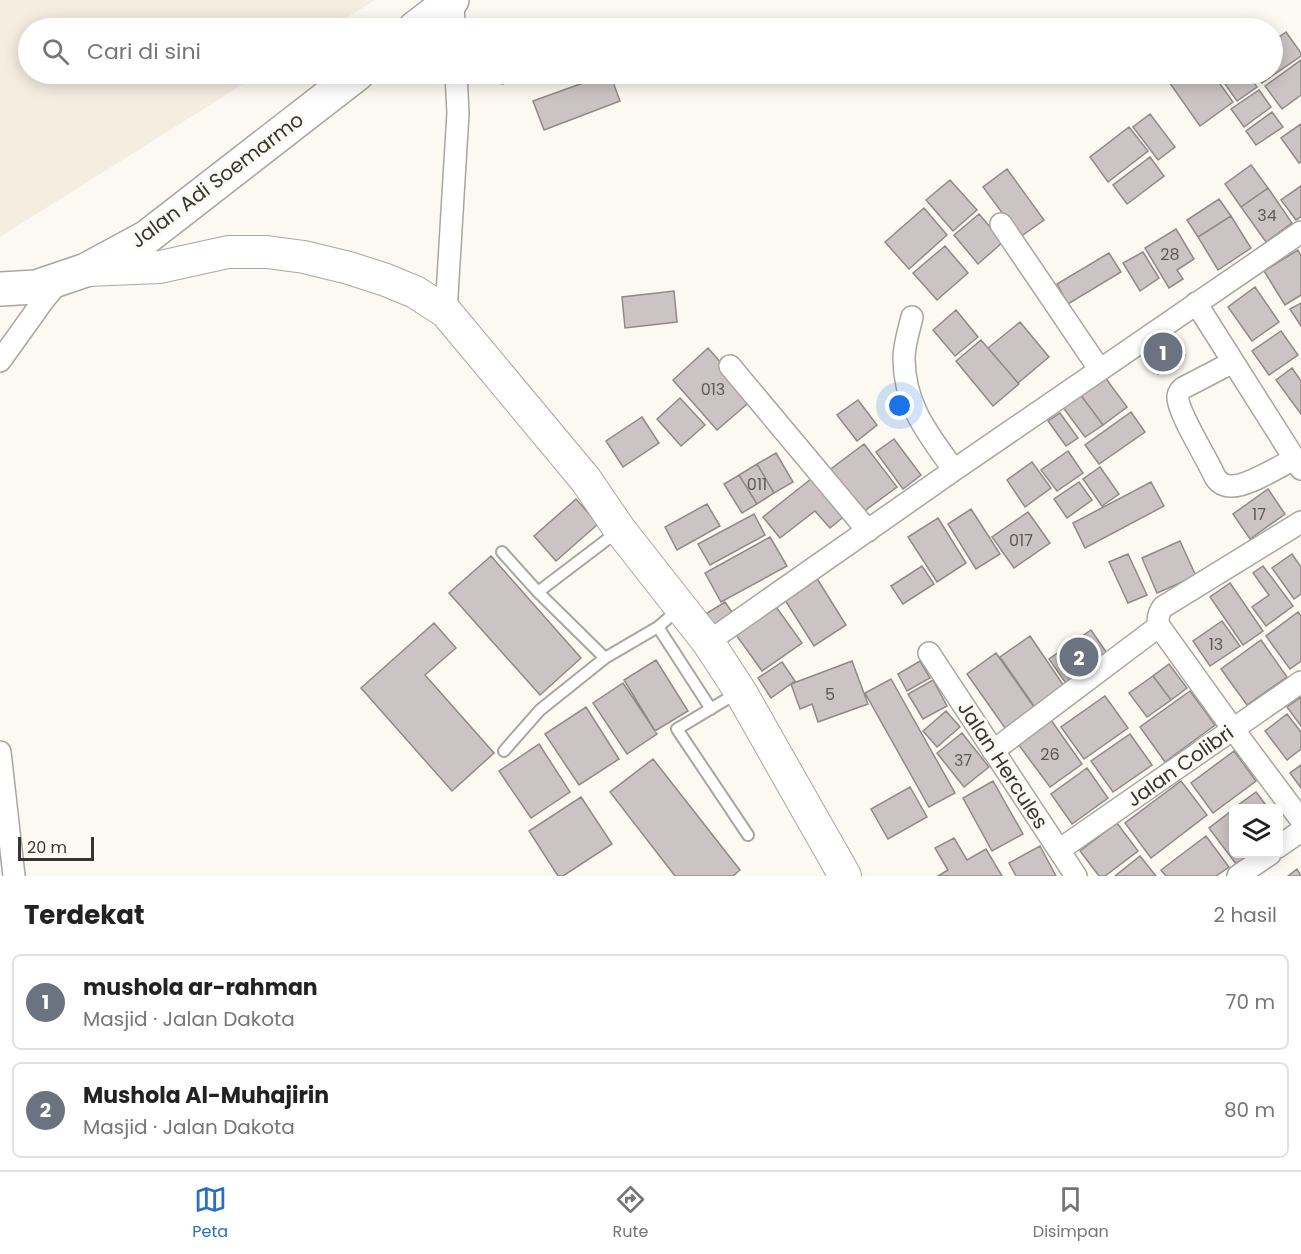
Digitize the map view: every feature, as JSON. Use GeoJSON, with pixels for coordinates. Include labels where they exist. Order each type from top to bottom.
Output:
{"type":"FeatureCollection","features":[{"type":"Feature","properties":{"kind":"highway"},"geometry":{"type":"LineString","coordinates":[[428,18],[452,0]]}},
{"type":"Feature","properties":{"kind":"highway","name":"Jalan Adi Soemarmo"},"geometry":{"type":"LineString","coordinates":[[0,289],[36,287],[74,274],[147,237],[344,84]]}},
{"type":"Feature","properties":{"kind":"main road"},"geometry":{"type":"LineString","coordinates":[[74,274],[160,267],[228,252],[267,252],[304,257],[386,280],[415,292],[446,312],[586,480],[620,530],[669,617],[708,642],[740,691],[845,876]]}},
{"type":"Feature","properties":{"kind":"street"},"geometry":{"type":"LineString","coordinates":[[452,0],[453,18]]}},
{"type":"Feature","properties":{"kind":"street"},"geometry":{"type":"LineString","coordinates":[[446,312],[458,113],[457,84]]}},
{"type":"Feature","properties":{"kind":"street"},"geometry":{"type":"LineString","coordinates":[[1001,224],[1100,370]]}},
{"type":"Feature","properties":{"kind":"street"},"geometry":{"type":"LineString","coordinates":[[708,642],[1301,232]]}},
{"type":"Feature","properties":{"kind":"street"},"geometry":{"type":"LineString","coordinates":[[0,362],[43,301],[74,274]]}},
{"type":"Feature","properties":{"kind":"street"},"geometry":{"type":"LineString","coordinates":[[1196,303],[1298,464],[1237,486],[1223,484],[1215,477],[1181,410],[1178,396],[1183,388],[1233,363]]}},
{"type":"Feature","properties":{"kind":"street"},"geometry":{"type":"LineString","coordinates":[[912,317],[904,356],[906,381],[912,403],[921,423],[954,470]]}},
{"type":"Feature","properties":{"kind":"street"},"geometry":{"type":"LineString","coordinates":[[730,366],[868,531]]}},
{"type":"Feature","properties":{"kind":"street"},"geometry":{"type":"LineString","coordinates":[[1283,844],[1300,832],[1233,729],[1157,620],[1163,607],[1301,522]]}},
{"type":"Feature","properties":{"kind":"street"},"geometry":{"type":"LineString","coordinates":[[993,751],[1159,626]]}},
{"type":"Feature","properties":{"kind":"street","name":"Jalan Hercules"},"geometry":{"type":"LineString","coordinates":[[929,653],[1076,876]]}},
{"type":"Feature","properties":{"kind":"street","name":"Jalan Colibri"},"geometry":{"type":"LineString","coordinates":[[1059,850],[1301,682]]}},
{"type":"Feature","properties":{"kind":"street"},"geometry":{"type":"LineString","coordinates":[[0,752],[14,876]]}},
{"type":"Feature","properties":{"kind":"street"},"geometry":{"type":"LineString","coordinates":[[1238,876],[1264,858]]}},
{"type":"Feature","properties":{"kind":"lane"},"geometry":{"type":"LineString","coordinates":[[538,592],[620,530]]}},
{"type":"Feature","properties":{"kind":"lane"},"geometry":{"type":"LineString","coordinates":[[502,552],[538,592],[605,658]]}},
{"type":"Feature","properties":{"kind":"lane"},"geometry":{"type":"LineString","coordinates":[[504,752],[540,710],[605,658],[669,617],[711,709]]}},
{"type":"Feature","properties":{"kind":"lane"},"geometry":{"type":"LineString","coordinates":[[740,691],[677,729],[748,835]]}},
{"type":"Feature","properties":{"kind":"shaded area"},"geometry":{"type":"Polygon","coordinates":[[[0,0],[375,0],[346,18],[18,18],[18,84],[243,84],[0,237],[0,0]]]}},
{"type":"Feature","properties":{"kind":"building"},"geometry":{"type":"Polygon","coordinates":[[[1286,32],[1301,56],[1283,68],[1283,34],[1286,32]]]}},
{"type":"Feature","properties":{"kind":"building"},"geometry":{"type":"Polygon","coordinates":[[[1301,60],[1301,95],[1282,109],[1265,86],[1283,84],[1283,73],[1301,60]]]}},
{"type":"Feature","properties":{"kind":"building"},"geometry":{"type":"Polygon","coordinates":[[[580,84],[614,84],[620,101],[544,130],[533,101],[580,84]]]}},
{"type":"Feature","properties":{"kind":"building"},"geometry":{"type":"Polygon","coordinates":[[[1170,84],[1220,84],[1233,102],[1200,126],[1170,84]]]}},
{"type":"Feature","properties":{"kind":"building"},"geometry":{"type":"Polygon","coordinates":[[[1225,84],[1255,84],[1257,87],[1237,101],[1225,84]]]}},
{"type":"Feature","properties":{"kind":"building"},"geometry":{"type":"Polygon","coordinates":[[[1259,90],[1271,107],[1244,127],[1231,109],[1259,90]]]}},
{"type":"Feature","properties":{"kind":"building"},"geometry":{"type":"Polygon","coordinates":[[[1272,112],[1283,127],[1256,145],[1246,131],[1272,112]]]}},
{"type":"Feature","properties":{"kind":"building"},"geometry":{"type":"Polygon","coordinates":[[[1150,114],[1175,147],[1158,160],[1133,127],[1150,114]]]}},
{"type":"Feature","properties":{"kind":"building"},"geometry":{"type":"Polygon","coordinates":[[[1301,124],[1301,162],[1299,163],[1281,138],[1301,124]]]}},
{"type":"Feature","properties":{"kind":"building"},"geometry":{"type":"Polygon","coordinates":[[[1129,127],[1148,151],[1108,182],[1090,157],[1129,127]]]}},
{"type":"Feature","properties":{"kind":"building"},"geometry":{"type":"Polygon","coordinates":[[[1150,157],[1164,176],[1127,204],[1113,185],[1150,157]]]}},
{"type":"Feature","properties":{"kind":"building"},"geometry":{"type":"Polygon","coordinates":[[[1251,165],[1268,188],[1241,207],[1225,184],[1251,165]]]}},
{"type":"Feature","properties":{"kind":"building"},"geometry":{"type":"Polygon","coordinates":[[[1007,169],[1044,220],[1020,237],[983,187],[1007,169]]]}},
{"type":"Feature","properties":{"kind":"building"},"geometry":{"type":"Polygon","coordinates":[[[950,180],[977,210],[953,231],[926,200],[950,180]]]}},
{"type":"Feature","properties":{"kind":"building"},"geometry":{"type":"Polygon","coordinates":[[[1301,186],[1301,217],[1296,220],[1281,200],[1301,186]]]}},
{"type":"Feature","properties":{"kind":"building"},"geometry":{"type":"Polygon","coordinates":[[[1268,188],[1292,223],[1266,242],[1241,207],[1268,188]]]}},
{"type":"Feature","properties":{"kind":"building"},"geometry":{"type":"Polygon","coordinates":[[[1219,199],[1231,216],[1198,237],[1187,220],[1219,199]]]}},
{"type":"Feature","properties":{"kind":"building"},"geometry":{"type":"Polygon","coordinates":[[[924,208],[947,235],[909,269],[885,242],[924,208]]]}},
{"type":"Feature","properties":{"kind":"building"},"geometry":{"type":"Polygon","coordinates":[[[979,214],[1003,242],[978,264],[954,235],[979,214]]]}},
{"type":"Feature","properties":{"kind":"building"},"geometry":{"type":"Polygon","coordinates":[[[1231,216],[1251,248],[1218,270],[1198,237],[1231,216]]]}},
{"type":"Feature","properties":{"kind":"building"},"geometry":{"type":"Polygon","coordinates":[[[1176,229],[1194,259],[1177,270],[1183,279],[1169,288],[1145,248],[1176,229]]]}},
{"type":"Feature","properties":{"kind":"building"},"geometry":{"type":"Polygon","coordinates":[[[945,246],[968,273],[937,300],[913,273],[945,246]]]}},
{"type":"Feature","properties":{"kind":"building"},"geometry":{"type":"Polygon","coordinates":[[[1298,250],[1301,256],[1301,295],[1285,305],[1264,271],[1298,250]]]}},
{"type":"Feature","properties":{"kind":"building"},"geometry":{"type":"Polygon","coordinates":[[[1143,252],[1159,278],[1140,291],[1123,263],[1143,252]]]}},
{"type":"Feature","properties":{"kind":"building"},"geometry":{"type":"Polygon","coordinates":[[[1109,253],[1121,272],[1068,304],[1057,284],[1109,253]]]}},
{"type":"Feature","properties":{"kind":"building"},"geometry":{"type":"Polygon","coordinates":[[[1255,287],[1279,322],[1252,341],[1228,307],[1255,287]]]}},
{"type":"Feature","properties":{"kind":"building"},"geometry":{"type":"Polygon","coordinates":[[[674,291],[677,322],[625,328],[622,297],[674,291]]]}},
{"type":"Feature","properties":{"kind":"building"},"geometry":{"type":"Polygon","coordinates":[[[1301,303],[1301,326],[1290,309],[1301,303]]]}},
{"type":"Feature","properties":{"kind":"building"},"geometry":{"type":"Polygon","coordinates":[[[956,310],[978,337],[955,356],[933,330],[956,310]]]}},
{"type":"Feature","properties":{"kind":"building"},"geometry":{"type":"Polygon","coordinates":[[[1020,322],[1049,357],[1018,383],[988,348],[1020,322]]]}},
{"type":"Feature","properties":{"kind":"building"},"geometry":{"type":"Polygon","coordinates":[[[1168,331],[1185,355],[1158,374],[1142,349],[1168,331]]]}},
{"type":"Feature","properties":{"kind":"building"},"geometry":{"type":"Polygon","coordinates":[[[1281,331],[1298,355],[1269,375],[1252,351],[1281,331]]]}},
{"type":"Feature","properties":{"kind":"building"},"geometry":{"type":"Polygon","coordinates":[[[981,340],[1019,384],[993,406],[956,361],[981,340]]]}},
{"type":"Feature","properties":{"kind":"building"},"geometry":{"type":"Polygon","coordinates":[[[708,348],[753,399],[717,430],[673,380],[708,348]]]}},
{"type":"Feature","properties":{"kind":"building"},"geometry":{"type":"Polygon","coordinates":[[[1292,368],[1301,381],[1301,414],[1276,380],[1292,368]]]}},
{"type":"Feature","properties":{"kind":"building"},"geometry":{"type":"Polygon","coordinates":[[[1101,372],[1127,407],[1103,425],[1077,390],[1101,372]]]}},
{"type":"Feature","properties":{"kind":"building"},"geometry":{"type":"Polygon","coordinates":[[[1077,390],[1103,425],[1085,437],[1059,402],[1077,390]]]}},
{"type":"Feature","properties":{"kind":"building"},"geometry":{"type":"Polygon","coordinates":[[[680,398],[705,425],[681,446],[657,419],[680,398]]]}},
{"type":"Feature","properties":{"kind":"building"},"geometry":{"type":"Polygon","coordinates":[[[858,400],[877,425],[857,441],[837,415],[858,400]]]}},
{"type":"Feature","properties":{"kind":"building"},"geometry":{"type":"Polygon","coordinates":[[[1131,412],[1145,432],[1099,464],[1085,445],[1131,412]]]}},
{"type":"Feature","properties":{"kind":"building"},"geometry":{"type":"Polygon","coordinates":[[[1060,413],[1078,438],[1066,446],[1048,421],[1060,413]]]}},
{"type":"Feature","properties":{"kind":"building"},"geometry":{"type":"Polygon","coordinates":[[[642,417],[659,443],[623,467],[606,441],[642,417]]]}},
{"type":"Feature","properties":{"kind":"building"},"geometry":{"type":"Polygon","coordinates":[[[894,439],[921,475],[903,489],[876,452],[894,439]]]}},
{"type":"Feature","properties":{"kind":"building"},"geometry":{"type":"Polygon","coordinates":[[[864,444],[897,487],[859,515],[827,472],[864,444]]]}},
{"type":"Feature","properties":{"kind":"building"},"geometry":{"type":"Polygon","coordinates":[[[1068,451],[1083,473],[1057,491],[1041,470],[1068,451]]]}},
{"type":"Feature","properties":{"kind":"building"},"geometry":{"type":"Polygon","coordinates":[[[776,453],[793,482],[774,493],[757,464],[776,453]]]}},
{"type":"Feature","properties":{"kind":"building"},"geometry":{"type":"Polygon","coordinates":[[[1032,462],[1051,488],[1025,507],[1007,480],[1032,462]]]}},
{"type":"Feature","properties":{"kind":"building"},"geometry":{"type":"Polygon","coordinates":[[[757,464],[774,493],[757,504],[739,475],[757,464]]]}},
{"type":"Feature","properties":{"kind":"building"},"geometry":{"type":"Polygon","coordinates":[[[1100,467],[1119,494],[1102,506],[1083,479],[1100,467]]]}},
{"type":"Feature","properties":{"kind":"building"},"geometry":{"type":"Polygon","coordinates":[[[739,475],[757,504],[742,513],[724,484],[739,475]]]}},
{"type":"Feature","properties":{"kind":"building"},"geometry":{"type":"Polygon","coordinates":[[[816,475],[847,514],[830,528],[815,511],[780,538],[763,517],[816,475]]]}},
{"type":"Feature","properties":{"kind":"building"},"geometry":{"type":"Polygon","coordinates":[[[1079,482],[1092,500],[1067,518],[1054,499],[1079,482]]]}},
{"type":"Feature","properties":{"kind":"building"},"geometry":{"type":"Polygon","coordinates":[[[1151,482],[1164,506],[1085,548],[1073,523],[1151,482]]]}},
{"type":"Feature","properties":{"kind":"building"},"geometry":{"type":"Polygon","coordinates":[[[1268,489],[1285,514],[1250,539],[1233,514],[1268,489]]]}},
{"type":"Feature","properties":{"kind":"building"},"geometry":{"type":"Polygon","coordinates":[[[576,499],[598,524],[556,561],[534,536],[576,499]]]}},
{"type":"Feature","properties":{"kind":"building"},"geometry":{"type":"Polygon","coordinates":[[[707,504],[720,526],[677,550],[665,527],[707,504]]]}},
{"type":"Feature","properties":{"kind":"building"},"geometry":{"type":"Polygon","coordinates":[[[971,509],[1000,554],[976,569],[948,524],[971,509]]]}},
{"type":"Feature","properties":{"kind":"building"},"geometry":{"type":"Polygon","coordinates":[[[1028,512],[1050,543],[1014,568],[992,537],[1028,512]]]}},
{"type":"Feature","properties":{"kind":"building"},"geometry":{"type":"Polygon","coordinates":[[[754,514],[765,535],[710,565],[698,544],[754,514]]]}},
{"type":"Feature","properties":{"kind":"building"},"geometry":{"type":"Polygon","coordinates":[[[938,518],[966,563],[937,582],[908,537],[938,518]]]}},
{"type":"Feature","properties":{"kind":"building"},"geometry":{"type":"Polygon","coordinates":[[[770,537],[787,566],[721,602],[705,573],[770,537]]]}},
{"type":"Feature","properties":{"kind":"building"},"geometry":{"type":"Polygon","coordinates":[[[1180,541],[1196,576],[1157,593],[1142,558],[1180,541]]]}},
{"type":"Feature","properties":{"kind":"building"},"geometry":{"type":"Polygon","coordinates":[[[1128,554],[1147,595],[1128,603],[1109,562],[1128,554]]]}},
{"type":"Feature","properties":{"kind":"building"},"geometry":{"type":"Polygon","coordinates":[[[1292,554],[1301,567],[1301,594],[1294,599],[1272,568],[1292,554]]]}},
{"type":"Feature","properties":{"kind":"building"},"geometry":{"type":"Polygon","coordinates":[[[491,556],[581,658],[540,695],[449,593],[491,556]]]}},
{"type":"Feature","properties":{"kind":"building"},"geometry":{"type":"Polygon","coordinates":[[[922,566],[934,584],[903,604],[891,586],[922,566]]]}},
{"type":"Feature","properties":{"kind":"building"},"geometry":{"type":"Polygon","coordinates":[[[1263,566],[1293,606],[1266,626],[1252,607],[1269,595],[1253,573],[1263,566]]]}},
{"type":"Feature","properties":{"kind":"building"},"geometry":{"type":"Polygon","coordinates":[[[816,577],[846,625],[814,646],[783,597],[816,577]]]}},
{"type":"Feature","properties":{"kind":"building"},"geometry":{"type":"Polygon","coordinates":[[[1230,583],[1263,631],[1243,645],[1210,597],[1230,583]]]}},
{"type":"Feature","properties":{"kind":"building"},"geometry":{"type":"Polygon","coordinates":[[[725,602],[736,618],[715,632],[704,615],[725,602]]]}},
{"type":"Feature","properties":{"kind":"building"},"geometry":{"type":"Polygon","coordinates":[[[774,604],[802,643],[762,671],[734,632],[774,604]]]}},
{"type":"Feature","properties":{"kind":"building"},"geometry":{"type":"Polygon","coordinates":[[[1298,612],[1301,616],[1301,661],[1290,669],[1266,636],[1298,612]]]}},
{"type":"Feature","properties":{"kind":"building"},"geometry":{"type":"Polygon","coordinates":[[[1222,621],[1240,646],[1210,666],[1193,641],[1222,621]]]}},
{"type":"Feature","properties":{"kind":"building"},"geometry":{"type":"Polygon","coordinates":[[[434,623],[456,648],[425,675],[494,753],[452,791],[361,688],[434,623]]]}},
{"type":"Feature","properties":{"kind":"building"},"geometry":{"type":"Polygon","coordinates":[[[1091,630],[1109,656],[1067,685],[1049,659],[1091,630]]]}},
{"type":"Feature","properties":{"kind":"building"},"geometry":{"type":"Polygon","coordinates":[[[1030,636],[1064,686],[1034,706],[1000,657],[1030,636]]]}},
{"type":"Feature","properties":{"kind":"building"},"geometry":{"type":"Polygon","coordinates":[[[1261,640],[1287,677],[1247,705],[1221,669],[1261,640]]]}},
{"type":"Feature","properties":{"kind":"building"},"geometry":{"type":"Polygon","coordinates":[[[996,653],[1034,707],[1005,728],[967,674],[996,653]]]}},
{"type":"Feature","properties":{"kind":"building"},"geometry":{"type":"Polygon","coordinates":[[[656,660],[688,711],[655,731],[624,680],[656,660]]]}},
{"type":"Feature","properties":{"kind":"building"},"geometry":{"type":"Polygon","coordinates":[[[852,661],[868,704],[818,722],[812,704],[800,709],[791,684],[852,661]]]}},
{"type":"Feature","properties":{"kind":"building"},"geometry":{"type":"Polygon","coordinates":[[[920,661],[930,678],[907,691],[898,674],[920,661]]]}},
{"type":"Feature","properties":{"kind":"building"},"geometry":{"type":"Polygon","coordinates":[[[782,662],[795,681],[771,698],[758,678],[782,662]]]}},
{"type":"Feature","properties":{"kind":"building"},"geometry":{"type":"Polygon","coordinates":[[[1169,664],[1187,688],[1171,700],[1153,676],[1169,664]]]}},
{"type":"Feature","properties":{"kind":"building"},"geometry":{"type":"Polygon","coordinates":[[[1153,676],[1171,700],[1147,717],[1129,693],[1153,676]]]}},
{"type":"Feature","properties":{"kind":"building"},"geometry":{"type":"Polygon","coordinates":[[[891,679],[955,793],[929,807],[865,693],[891,679]]]}},
{"type":"Feature","properties":{"kind":"building"},"geometry":{"type":"Polygon","coordinates":[[[933,680],[947,706],[923,719],[908,694],[933,680]]]}},
{"type":"Feature","properties":{"kind":"building"},"geometry":{"type":"Polygon","coordinates":[[[623,683],[657,734],[627,754],[593,703],[623,683]]]}},
{"type":"Feature","properties":{"kind":"building"},"geometry":{"type":"Polygon","coordinates":[[[1190,691],[1215,725],[1165,762],[1140,727],[1190,691]]]}},
{"type":"Feature","properties":{"kind":"building"},"geometry":{"type":"Polygon","coordinates":[[[1105,696],[1128,728],[1084,759],[1061,727],[1105,696]]]}},
{"type":"Feature","properties":{"kind":"building"},"geometry":{"type":"Polygon","coordinates":[[[1301,697],[1301,726],[1287,707],[1301,697]]]}},
{"type":"Feature","properties":{"kind":"building"},"geometry":{"type":"Polygon","coordinates":[[[586,707],[619,759],[579,785],[545,734],[586,707]]]}},
{"type":"Feature","properties":{"kind":"building"},"geometry":{"type":"Polygon","coordinates":[[[946,711],[960,727],[937,747],[923,731],[946,711]]]}},
{"type":"Feature","properties":{"kind":"building"},"geometry":{"type":"Polygon","coordinates":[[[1287,714],[1301,732],[1301,749],[1287,760],[1265,731],[1287,714]]]}},
{"type":"Feature","properties":{"kind":"building"},"geometry":{"type":"Polygon","coordinates":[[[1051,720],[1082,764],[1050,787],[1018,744],[1051,720]]]}},
{"type":"Feature","properties":{"kind":"building"},"geometry":{"type":"Polygon","coordinates":[[[962,733],[989,767],[964,787],[937,753],[962,733]]]}},
{"type":"Feature","properties":{"kind":"building"},"geometry":{"type":"Polygon","coordinates":[[[1130,734],[1152,765],[1113,792],[1091,761],[1130,734]]]}},
{"type":"Feature","properties":{"kind":"building"},"geometry":{"type":"Polygon","coordinates":[[[539,744],[570,792],[531,818],[499,771],[539,744]]]}},
{"type":"Feature","properties":{"kind":"building"},"geometry":{"type":"Polygon","coordinates":[[[1234,751],[1256,781],[1213,813],[1191,783],[1234,751]]]}},
{"type":"Feature","properties":{"kind":"building"},"geometry":{"type":"Polygon","coordinates":[[[653,759],[740,870],[733,876],[675,876],[610,792],[653,759]]]}},
{"type":"Feature","properties":{"kind":"building"},"geometry":{"type":"Polygon","coordinates":[[[1301,765],[1301,788],[1290,773],[1301,765]]]}},
{"type":"Feature","properties":{"kind":"building"},"geometry":{"type":"Polygon","coordinates":[[[1087,768],[1108,798],[1072,824],[1051,794],[1087,768]]]}},
{"type":"Feature","properties":{"kind":"building"},"geometry":{"type":"Polygon","coordinates":[[[993,781],[1023,834],[992,851],[963,798],[993,781]]]}},
{"type":"Feature","properties":{"kind":"building"},"geometry":{"type":"Polygon","coordinates":[[[1181,781],[1207,815],[1151,858],[1125,823],[1181,781]]]}},
{"type":"Feature","properties":{"kind":"building"},"geometry":{"type":"Polygon","coordinates":[[[910,787],[927,817],[888,839],[871,809],[910,787]]]}},
{"type":"Feature","properties":{"kind":"building"},"geometry":{"type":"Polygon","coordinates":[[[1256,792],[1265,804],[1240,804],[1256,792]]]}},
{"type":"Feature","properties":{"kind":"building"},"geometry":{"type":"Polygon","coordinates":[[[581,797],[612,844],[563,876],[558,876],[529,831],[581,797]]]}},
{"type":"Feature","properties":{"kind":"building"},"geometry":{"type":"Polygon","coordinates":[[[1229,813],[1229,855],[1209,828],[1229,813]]]}},
{"type":"Feature","properties":{"kind":"building"},"geometry":{"type":"Polygon","coordinates":[[[1117,823],[1138,851],[1105,876],[1099,876],[1080,851],[1117,823]]]}},
{"type":"Feature","properties":{"kind":"building"},"geometry":{"type":"Polygon","coordinates":[[[1206,836],[1229,867],[1216,876],[1166,876],[1161,870],[1206,836]]]}},
{"type":"Feature","properties":{"kind":"building"},"geometry":{"type":"Polygon","coordinates":[[[954,838],[967,860],[986,849],[1002,876],[938,876],[948,870],[935,848],[954,838]]]}},
{"type":"Feature","properties":{"kind":"building"},"geometry":{"type":"Polygon","coordinates":[[[1040,846],[1056,876],[1016,876],[1009,863],[1040,846]]]}},
{"type":"Feature","properties":{"kind":"building"},"geometry":{"type":"Polygon","coordinates":[[[1140,856],[1156,876],[1115,876],[1140,856]]]}},
{"type":"Feature","properties":{"kind":"building"},"geometry":{"type":"Polygon","coordinates":[[[1232,858],[1244,858],[1236,864],[1232,858]]]}},
{"type":"Feature","properties":{"kind":"building"},"geometry":{"type":"Polygon","coordinates":[[[1297,869],[1301,876],[1288,876],[1297,869]]]}},
{"type":"Feature","properties":{"kind":"place","name":"mushola ar-rahman"},"geometry":{"type":"Point","coordinates":[1163,352]}},
{"type":"Feature","properties":{"kind":"place","name":"Mushola Al-Muhajirin"},"geometry":{"type":"Point","coordinates":[1079,657]}}]}
